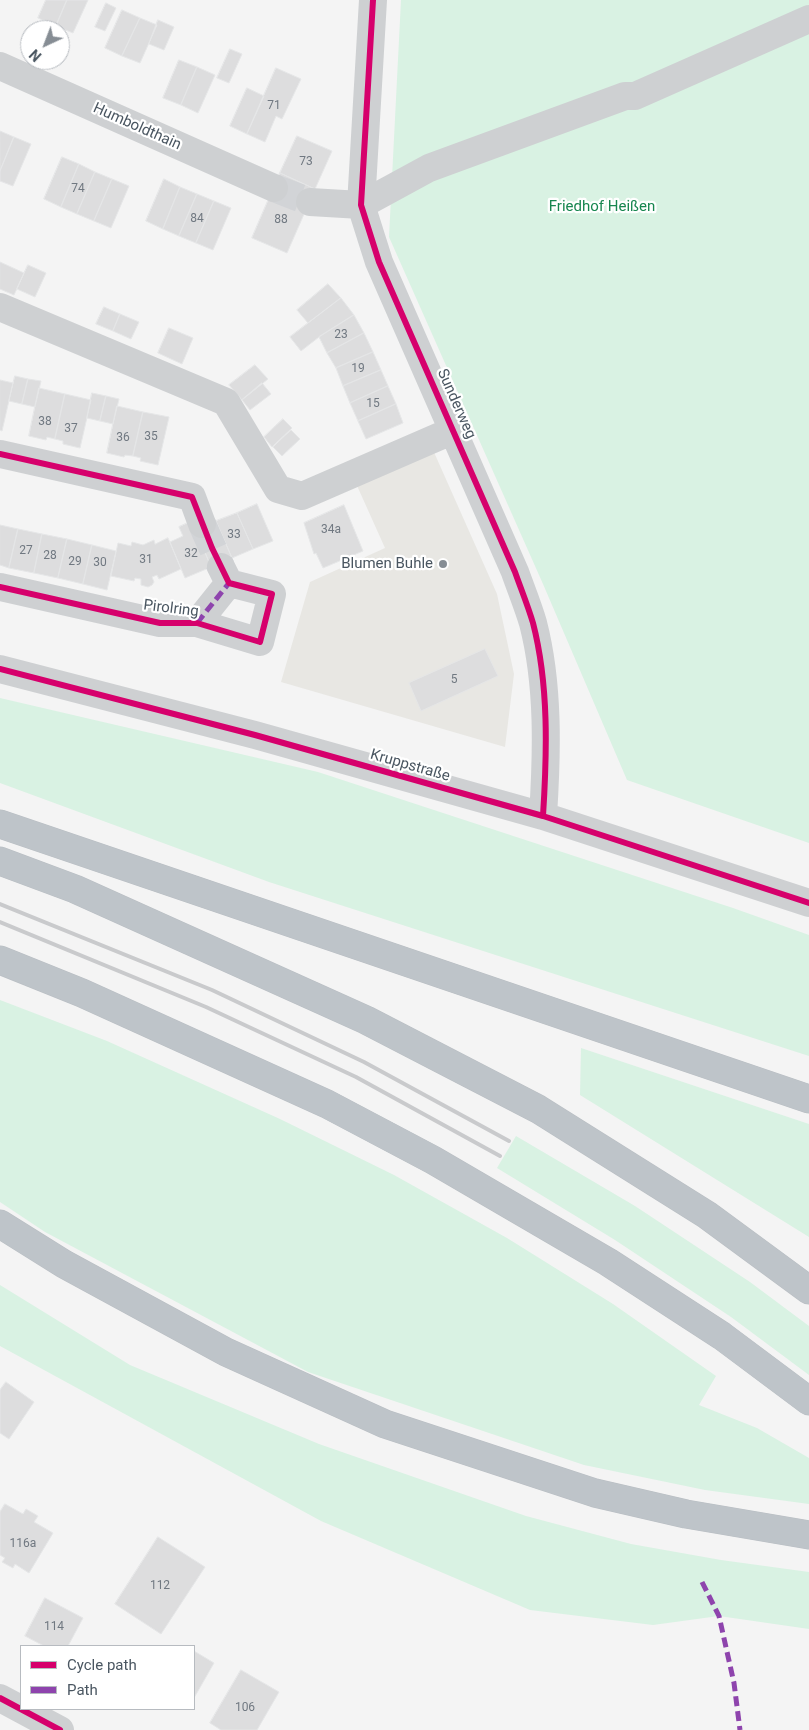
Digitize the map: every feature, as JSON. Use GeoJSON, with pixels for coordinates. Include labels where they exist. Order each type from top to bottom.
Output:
{"type":"FeatureCollection","features":[{"type":"Feature","properties":{"kind":"highway"},"geometry":{"type":"LineString","coordinates":[[0,824],[441,972],[809,1099]]}},
{"type":"Feature","properties":{"kind":"highway"},"geometry":{"type":"LineString","coordinates":[[0,862],[75,889],[366,1020],[538,1109],[706,1215],[809,1290]]}},
{"type":"Feature","properties":{"kind":"highway"},"geometry":{"type":"LineString","coordinates":[[0,960],[82,993],[327,1104],[433,1160],[624,1273],[722,1336],[809,1401]]}},
{"type":"Feature","properties":{"kind":"highway"},"geometry":{"type":"LineString","coordinates":[[0,1224],[64,1264],[226,1352],[376,1420],[595,1493],[686,1514],[809,1535]]}},
{"type":"Feature","properties":{"kind":"street","name":"Sunderweg"},"geometry":{"type":"LineString","coordinates":[[373,0],[360,205],[379,262],[515,572],[533,624],[544,688],[547,760],[543,816]]}},
{"type":"Feature","properties":{"kind":"street"},"geometry":{"type":"LineString","coordinates":[[310,202],[360,205],[429,168],[625,96],[635,96],[809,20]]}},
{"type":"Feature","properties":{"kind":"street","name":"Humboldthain"},"geometry":{"type":"LineString","coordinates":[[0,66],[274,188]]}},
{"type":"Feature","properties":{"kind":"street"},"geometry":{"type":"LineString","coordinates":[[0,307],[226,402],[278,489],[302,496],[454,430]]}},
{"type":"Feature","properties":{"kind":"street"},"geometry":{"type":"LineString","coordinates":[[0,454],[192,497],[202,524]]}},
{"type":"Feature","properties":{"kind":"street","name":"Pirolring"},"geometry":{"type":"LineString","coordinates":[[0,587],[160,623],[197,623],[260,642],[272,594],[225,575],[197,623]]}},
{"type":"Feature","properties":{"kind":"street","name":"Kruppstraße"},"geometry":{"type":"LineString","coordinates":[[0,669],[255,735],[543,816],[809,903]]}},
{"type":"Feature","properties":{"kind":"street"},"geometry":{"type":"LineString","coordinates":[[0,1698],[20,1709]]}},
{"type":"Feature","properties":{"kind":"street"},"geometry":{"type":"LineString","coordinates":[[22,1710],[60,1730]]}},
{"type":"Feature","properties":{"kind":"shaded area"},"geometry":{"type":"Polygon","coordinates":[[[433,450],[497,594],[514,674],[505,747],[281,682],[310,582],[385,548],[354,479],[433,450]]]}},
{"type":"Feature","properties":{"kind":"green space","name":"Friedhof Heißen"},"geometry":{"type":"Polygon","coordinates":[[[401,0],[809,0],[809,843],[627,780],[543,584],[389,237],[401,0]]]}},
{"type":"Feature","properties":{"kind":"green space"},"geometry":{"type":"Polygon","coordinates":[[[0,698],[318,772],[733,908],[809,935],[809,1056],[269,882],[0,783],[0,698]]]}},
{"type":"Feature","properties":{"kind":"green space"},"geometry":{"type":"Polygon","coordinates":[[[0,1000],[107,1041],[280,1119],[394,1175],[507,1238],[613,1304],[716,1376],[699,1405],[757,1428],[809,1458],[809,1504],[705,1490],[584,1465],[308,1372],[45,1232],[0,1202],[0,1000]]]}},
{"type":"Feature","properties":{"kind":"green space"},"geometry":{"type":"Polygon","coordinates":[[[581,1048],[809,1124],[809,1237],[580,1095],[581,1048]]]}},
{"type":"Feature","properties":{"kind":"green space"},"geometry":{"type":"Polygon","coordinates":[[[516,1136],[635,1206],[750,1282],[809,1326],[809,1375],[731,1317],[615,1240],[497,1168],[516,1136]]]}},
{"type":"Feature","properties":{"kind":"green space"},"geometry":{"type":"Polygon","coordinates":[[[0,1285],[130,1365],[319,1444],[526,1516],[631,1544],[721,1560],[809,1572],[809,1629],[719,1616],[653,1625],[530,1610],[321,1521],[0,1346],[0,1285]]]}},
{"type":"Feature","properties":{"kind":"building"},"geometry":{"type":"Polygon","coordinates":[[[46,0],[67,0],[59,20],[42,20],[38,18],[46,0]]]}},
{"type":"Feature","properties":{"kind":"building"},"geometry":{"type":"Polygon","coordinates":[[[67,0],[88,0],[73,33],[70,32],[70,20],[59,20],[67,0]]]}},
{"type":"Feature","properties":{"kind":"building"},"geometry":{"type":"Polygon","coordinates":[[[106,3],[116,8],[105,31],[95,27],[106,3]]]}},
{"type":"Feature","properties":{"kind":"building"},"geometry":{"type":"Polygon","coordinates":[[[122,10],[140,18],[122,56],[105,48],[122,10]]]}},
{"type":"Feature","properties":{"kind":"building"},"geometry":{"type":"Polygon","coordinates":[[[140,18],[157,25],[140,63],[122,56],[140,18]]]}},
{"type":"Feature","properties":{"kind":"building"},"geometry":{"type":"Polygon","coordinates":[[[158,20],[174,27],[164,50],[149,44],[158,20]]]}},
{"type":"Feature","properties":{"kind":"building"},"geometry":{"type":"Polygon","coordinates":[[[230,49],[242,54],[229,83],[217,78],[230,49]]]}},
{"type":"Feature","properties":{"kind":"building"},"geometry":{"type":"Polygon","coordinates":[[[179,60],[197,67],[181,105],[163,98],[179,60]]]}},
{"type":"Feature","properties":{"kind":"building"},"geometry":{"type":"Polygon","coordinates":[[[197,67],[215,75],[198,113],[181,105],[197,67]]]}},
{"type":"Feature","properties":{"kind":"building"},"geometry":{"type":"Polygon","coordinates":[[[276,68],[301,79],[282,119],[276,116],[265,142],[247,134],[276,68]]]}},
{"type":"Feature","properties":{"kind":"building"},"geometry":{"type":"Polygon","coordinates":[[[247,88],[264,96],[247,134],[230,126],[247,88]]]}},
{"type":"Feature","properties":{"kind":"building"},"geometry":{"type":"Polygon","coordinates":[[[0,131],[14,137],[0,171],[0,131]]]}},
{"type":"Feature","properties":{"kind":"building"},"geometry":{"type":"Polygon","coordinates":[[[297,136],[332,151],[315,189],[280,173],[297,136]]]}},
{"type":"Feature","properties":{"kind":"building"},"geometry":{"type":"Polygon","coordinates":[[[14,137],[31,144],[13,186],[0,181],[0,171],[14,137]]]}},
{"type":"Feature","properties":{"kind":"building"},"geometry":{"type":"Polygon","coordinates":[[[62,157],[79,164],[61,207],[44,199],[62,157]]]}},
{"type":"Feature","properties":{"kind":"building"},"geometry":{"type":"Polygon","coordinates":[[[79,164],[95,172],[77,214],[61,207],[79,164]]]}},
{"type":"Feature","properties":{"kind":"building"},"geometry":{"type":"Polygon","coordinates":[[[95,172],[112,179],[94,221],[77,214],[95,172]]]}},
{"type":"Feature","properties":{"kind":"building"},"geometry":{"type":"Polygon","coordinates":[[[280,173],[315,189],[287,253],[252,238],[280,173]]]}},
{"type":"Feature","properties":{"kind":"building"},"geometry":{"type":"Polygon","coordinates":[[[112,179],[129,186],[111,228],[94,221],[112,179]]]}},
{"type":"Feature","properties":{"kind":"building"},"geometry":{"type":"Polygon","coordinates":[[[164,179],[180,187],[163,229],[146,221],[164,179]]]}},
{"type":"Feature","properties":{"kind":"building"},"geometry":{"type":"Polygon","coordinates":[[[180,187],[197,194],[179,236],[163,229],[180,187]]]}},
{"type":"Feature","properties":{"kind":"building"},"geometry":{"type":"Polygon","coordinates":[[[197,194],[214,201],[196,243],[179,236],[197,194]]]}},
{"type":"Feature","properties":{"kind":"building"},"geometry":{"type":"Polygon","coordinates":[[[214,201],[231,208],[213,250],[196,243],[214,201]]]}},
{"type":"Feature","properties":{"kind":"building"},"geometry":{"type":"Polygon","coordinates":[[[0,262],[24,273],[14,295],[0,289],[0,262]]]}},
{"type":"Feature","properties":{"kind":"building"},"geometry":{"type":"Polygon","coordinates":[[[28,265],[46,273],[35,297],[17,289],[28,265]]]}},
{"type":"Feature","properties":{"kind":"building"},"geometry":{"type":"Polygon","coordinates":[[[328,284],[341,298],[308,323],[297,310],[328,284]]]}},
{"type":"Feature","properties":{"kind":"building"},"geometry":{"type":"Polygon","coordinates":[[[341,298],[354,315],[301,351],[290,337],[341,298]]]}},
{"type":"Feature","properties":{"kind":"building"},"geometry":{"type":"Polygon","coordinates":[[[104,307],[120,314],[113,331],[96,324],[104,307]]]}},
{"type":"Feature","properties":{"kind":"building"},"geometry":{"type":"Polygon","coordinates":[[[120,314],[139,322],[131,339],[113,331],[120,314]]]}},
{"type":"Feature","properties":{"kind":"building"},"geometry":{"type":"Polygon","coordinates":[[[354,315],[364,333],[327,353],[319,337],[354,315]]]}},
{"type":"Feature","properties":{"kind":"building"},"geometry":{"type":"Polygon","coordinates":[[[169,328],[193,338],[182,364],[158,353],[169,328]]]}},
{"type":"Feature","properties":{"kind":"building"},"geometry":{"type":"Polygon","coordinates":[[[364,333],[373,352],[336,368],[327,353],[364,333]]]}},
{"type":"Feature","properties":{"kind":"building"},"geometry":{"type":"Polygon","coordinates":[[[373,352],[381,370],[343,386],[336,368],[373,352]]]}},
{"type":"Feature","properties":{"kind":"building"},"geometry":{"type":"Polygon","coordinates":[[[255,365],[268,379],[242,400],[229,385],[255,365]]]}},
{"type":"Feature","properties":{"kind":"building"},"geometry":{"type":"Polygon","coordinates":[[[381,370],[388,386],[350,403],[343,386],[381,370]]]}},
{"type":"Feature","properties":{"kind":"building"},"geometry":{"type":"Polygon","coordinates":[[[15,376],[28,379],[22,404],[9,401],[15,376]]]}},
{"type":"Feature","properties":{"kind":"building"},"geometry":{"type":"Polygon","coordinates":[[[28,379],[41,381],[35,407],[22,404],[28,379]]]}},
{"type":"Feature","properties":{"kind":"building"},"geometry":{"type":"Polygon","coordinates":[[[0,380],[13,383],[2,431],[0,430],[0,380]]]}},
{"type":"Feature","properties":{"kind":"building"},"geometry":{"type":"Polygon","coordinates":[[[262,383],[271,394],[250,410],[242,400],[262,383]]]}},
{"type":"Feature","properties":{"kind":"building"},"geometry":{"type":"Polygon","coordinates":[[[388,386],[396,404],[358,421],[350,403],[388,386]]]}},
{"type":"Feature","properties":{"kind":"building"},"geometry":{"type":"Polygon","coordinates":[[[39,388],[65,394],[55,439],[47,437],[46,440],[29,436],[39,388]]]}},
{"type":"Feature","properties":{"kind":"building"},"geometry":{"type":"Polygon","coordinates":[[[92,393],[106,396],[100,421],[87,418],[92,393]]]}},
{"type":"Feature","properties":{"kind":"building"},"geometry":{"type":"Polygon","coordinates":[[[65,394],[91,400],[80,448],[63,444],[63,441],[55,439],[65,394]]]}},
{"type":"Feature","properties":{"kind":"building"},"geometry":{"type":"Polygon","coordinates":[[[106,396],[119,399],[113,424],[100,421],[106,396]]]}},
{"type":"Feature","properties":{"kind":"building"},"geometry":{"type":"Polygon","coordinates":[[[396,404],[403,423],[366,439],[358,421],[396,404]]]}},
{"type":"Feature","properties":{"kind":"building"},"geometry":{"type":"Polygon","coordinates":[[[117,406],[143,412],[133,456],[125,455],[124,457],[107,453],[117,406]]]}},
{"type":"Feature","properties":{"kind":"building"},"geometry":{"type":"Polygon","coordinates":[[[143,412],[169,417],[158,465],[140,461],[141,458],[133,456],[143,412]]]}},
{"type":"Feature","properties":{"kind":"building"},"geometry":{"type":"Polygon","coordinates":[[[283,419],[292,428],[272,447],[264,437],[283,419]]]}},
{"type":"Feature","properties":{"kind":"building"},"geometry":{"type":"Polygon","coordinates":[[[291,430],[300,439],[282,456],[273,447],[291,430]]]}},
{"type":"Feature","properties":{"kind":"building"},"geometry":{"type":"Polygon","coordinates":[[[257,504],[273,541],[253,549],[237,513],[257,504]]]}},
{"type":"Feature","properties":{"kind":"building"},"geometry":{"type":"Polygon","coordinates":[[[344,505],[363,551],[323,568],[316,553],[314,554],[304,523],[344,505]]]}},
{"type":"Feature","properties":{"kind":"building"},"geometry":{"type":"Polygon","coordinates":[[[237,513],[253,549],[232,558],[216,521],[237,513]]]}},
{"type":"Feature","properties":{"kind":"building"},"geometry":{"type":"Polygon","coordinates":[[[192,521],[211,567],[185,578],[170,542],[183,536],[179,527],[192,521]]]}},
{"type":"Feature","properties":{"kind":"building"},"geometry":{"type":"Polygon","coordinates":[[[216,521],[232,558],[211,567],[196,530],[216,521]]]}},
{"type":"Feature","properties":{"kind":"building"},"geometry":{"type":"Polygon","coordinates":[[[0,525],[18,529],[9,568],[0,565],[0,525]]]}},
{"type":"Feature","properties":{"kind":"building"},"geometry":{"type":"Polygon","coordinates":[[[18,529],[42,534],[34,573],[9,568],[18,529]]]}},
{"type":"Feature","properties":{"kind":"building"},"geometry":{"type":"Polygon","coordinates":[[[42,534],[67,539],[58,578],[34,573],[42,534]]]}},
{"type":"Feature","properties":{"kind":"building"},"geometry":{"type":"Polygon","coordinates":[[[168,538],[181,569],[159,579],[157,575],[152,577],[154,582],[148,587],[141,585],[141,579],[135,578],[134,581],[111,576],[118,543],[131,546],[132,542],[143,545],[154,540],[155,544],[168,538]]]}},
{"type":"Feature","properties":{"kind":"building"},"geometry":{"type":"Polygon","coordinates":[[[67,539],[92,545],[83,584],[58,578],[67,539]]]}},
{"type":"Feature","properties":{"kind":"building"},"geometry":{"type":"Polygon","coordinates":[[[92,545],[116,551],[107,590],[83,584],[92,545]]]}},
{"type":"Feature","properties":{"kind":"building"},"geometry":{"type":"Polygon","coordinates":[[[485,649],[498,676],[421,711],[409,683],[485,649]]]}},
{"type":"Feature","properties":{"kind":"building"},"geometry":{"type":"Polygon","coordinates":[[[6,1382],[34,1402],[9,1439],[0,1433],[0,1390],[6,1382]]]}},
{"type":"Feature","properties":{"kind":"building"},"geometry":{"type":"Polygon","coordinates":[[[5,1504],[23,1514],[26,1509],[38,1516],[34,1522],[53,1533],[29,1573],[15,1564],[13,1568],[2,1562],[5,1558],[0,1555],[0,1512],[5,1504]]]}},
{"type":"Feature","properties":{"kind":"building"},"geometry":{"type":"Polygon","coordinates":[[[158,1537],[205,1567],[161,1634],[115,1604],[158,1537]]]}},
{"type":"Feature","properties":{"kind":"building"},"geometry":{"type":"Polygon","coordinates":[[[45,1598],[83,1618],[69,1645],[42,1645],[25,1636],[45,1598]]]}},
{"type":"Feature","properties":{"kind":"building"},"geometry":{"type":"Polygon","coordinates":[[[195,1652],[214,1663],[195,1696],[195,1652]]]}},
{"type":"Feature","properties":{"kind":"building"},"geometry":{"type":"Polygon","coordinates":[[[241,1670],[279,1692],[257,1730],[221,1730],[210,1723],[241,1670]]]}},
{"type":"Feature","properties":{"kind":"tunnel"},"geometry":{"type":"LineString","coordinates":[[274,188],[310,202]]}},
{"type":"Feature","properties":{"kind":"tunnel"},"geometry":{"type":"LineString","coordinates":[[202,524],[221,567]]}},
{"type":"Feature","properties":{"kind":"railway"},"geometry":{"type":"LineString","coordinates":[[0,904],[212,990],[364,1062],[509,1141]]}},
{"type":"Feature","properties":{"kind":"railway"},"geometry":{"type":"LineString","coordinates":[[0,922],[206,1007],[356,1077],[500,1156]]}},
{"type":"Feature","properties":{"kind":"marked path"},"geometry":{"type":"LineString","coordinates":[[197,623],[229,583]]}},
{"type":"Feature","properties":{"kind":"marked path"},"geometry":{"type":"LineString","coordinates":[[702,1582],[719,1616],[734,1683],[740,1730]]}},
{"type":"Feature","properties":{"kind":"cycle path"},"geometry":{"type":"LineString","coordinates":[[373,0],[361,205],[379,262],[515,572],[533,623],[542,670],[546,719],[543,816]]}},
{"type":"Feature","properties":{"kind":"cycle path"},"geometry":{"type":"LineString","coordinates":[[0,454],[192,497],[212,548],[229,583],[272,594],[260,642],[197,623],[160,623],[0,587]]}},
{"type":"Feature","properties":{"kind":"cycle path"},"geometry":{"type":"LineString","coordinates":[[0,669],[255,735],[543,816],[809,903]]}},
{"type":"Feature","properties":{"kind":"cycle path"},"geometry":{"type":"LineString","coordinates":[[0,1698],[20,1709]]}},
{"type":"Feature","properties":{"kind":"cycle path"},"geometry":{"type":"LineString","coordinates":[[22,1710],[60,1730]]}},
{"type":"Feature","properties":{"kind":"place","name":"Blumen Buhle"},"geometry":{"type":"Point","coordinates":[443,564]}}]}
